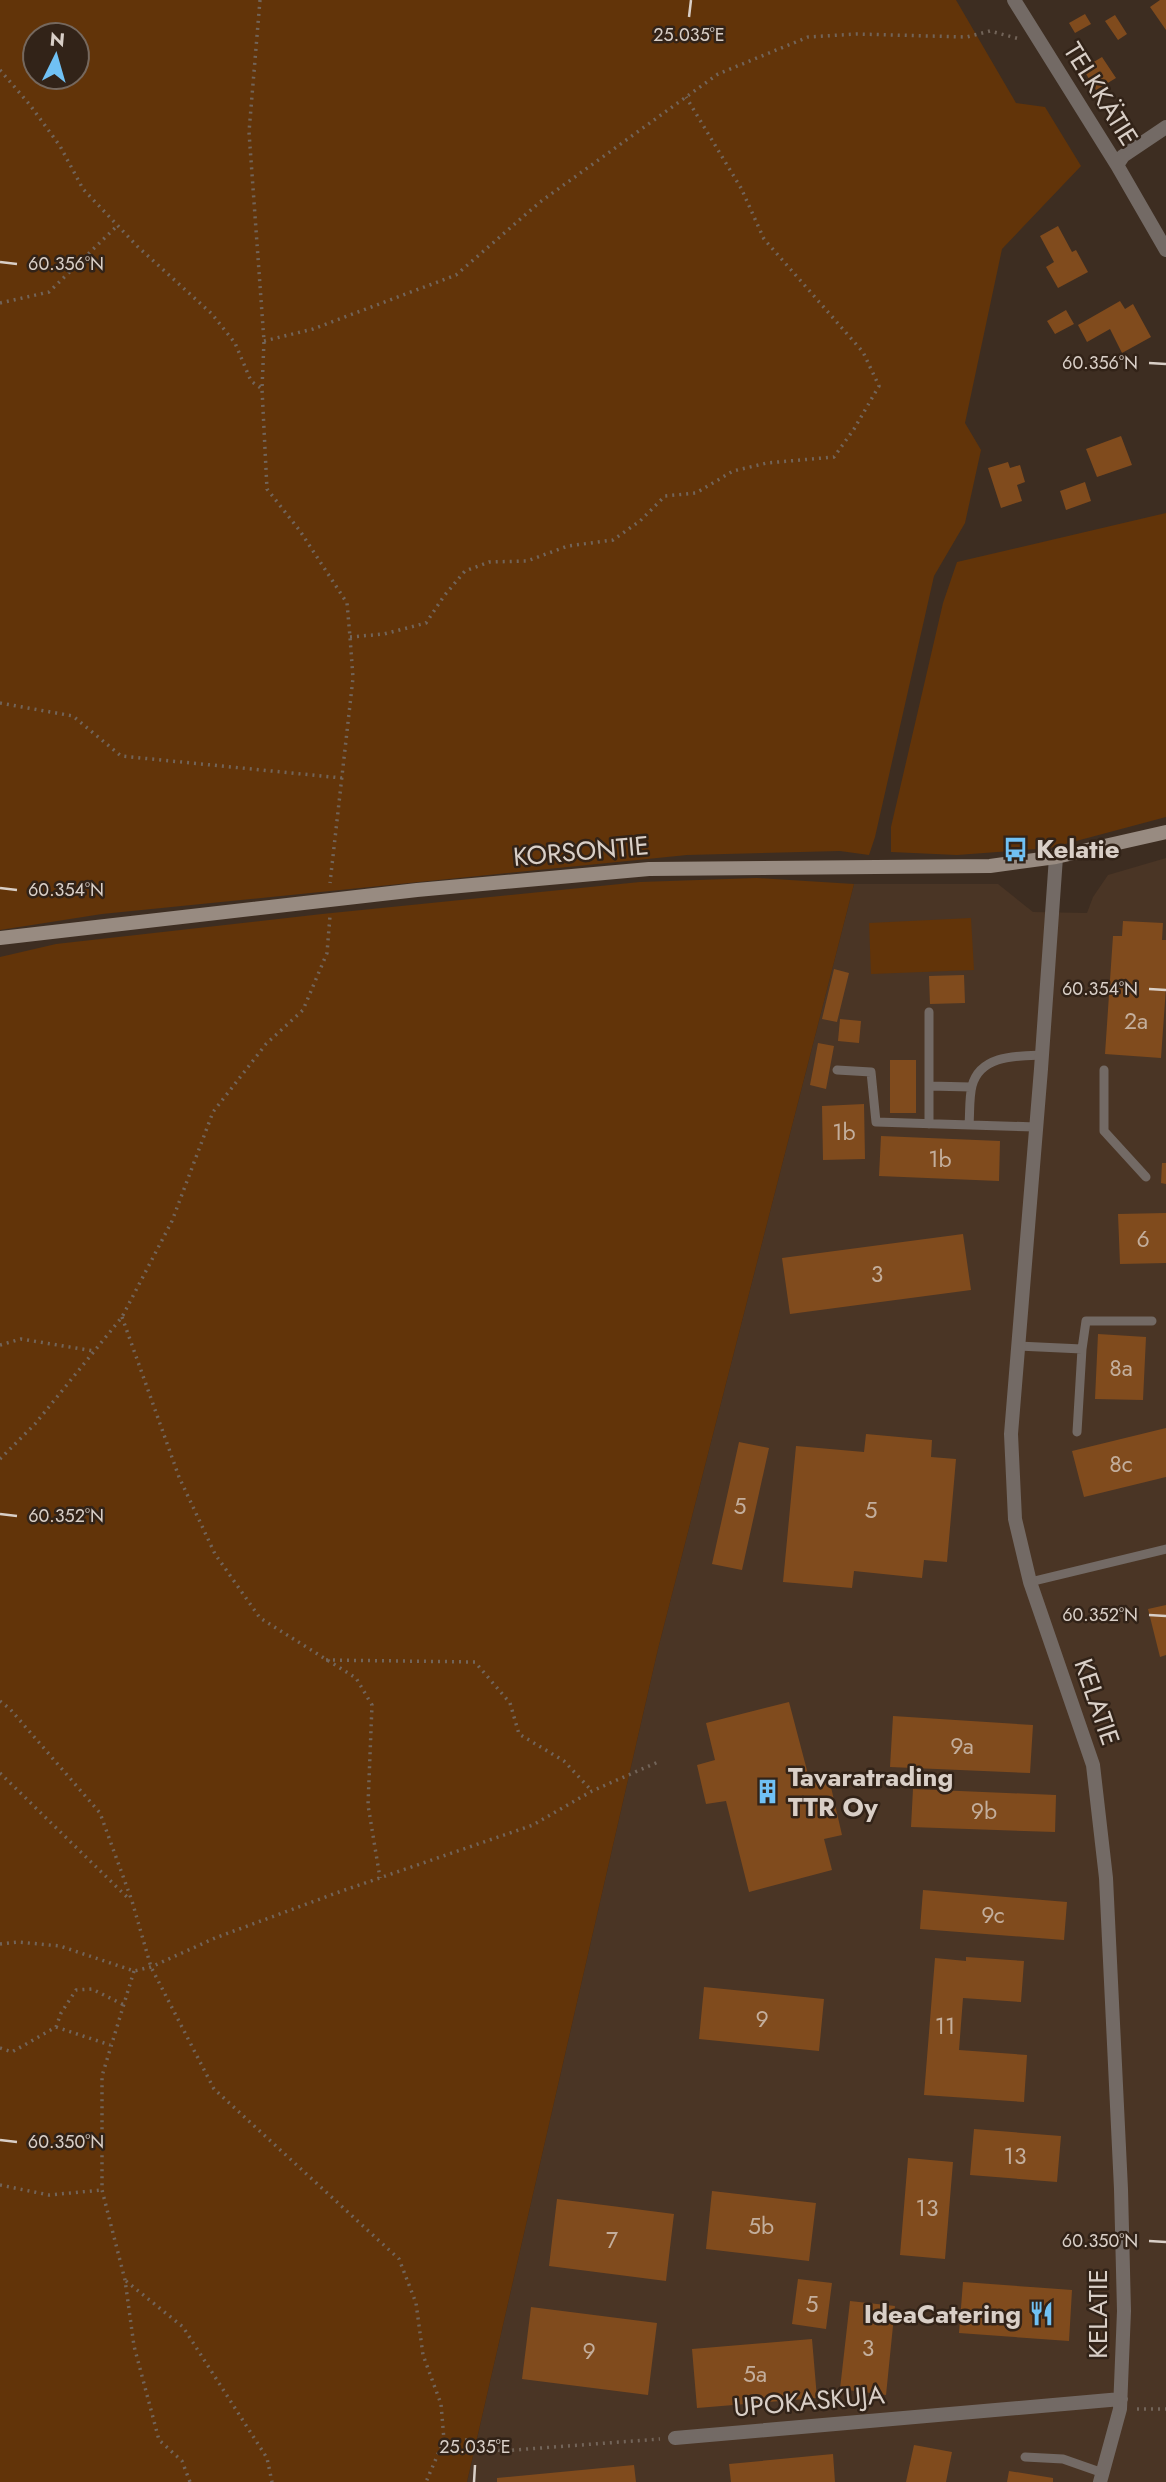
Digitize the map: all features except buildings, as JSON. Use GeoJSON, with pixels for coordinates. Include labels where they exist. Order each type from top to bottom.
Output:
{"type":"FeatureCollection","features":[{"type":"Feature","properties":{"kind":"main road","name":"KORSONTIE"},"geometry":{"type":"LineString","coordinates":[[0,938],[332,900],[649,869],[990,866],[1056,857],[1166,832]]}},
{"type":"Feature","properties":{"kind":"street","name":"TELKKÄTIE"},"geometry":{"type":"LineString","coordinates":[[1014,0],[1117,165],[1166,250]]}},
{"type":"Feature","properties":{"kind":"street"},"geometry":{"type":"LineString","coordinates":[[1117,165],[1123,156],[1166,127]]}},
{"type":"Feature","properties":{"kind":"street","name":"KELATIE"},"geometry":{"type":"LineString","coordinates":[[1056,857],[1011,1434],[1015,1519],[1030,1582],[1093,1765],[1105,1868],[1121,2189],[1124,2311],[1121,2404],[1101,2477]]}},
{"type":"Feature","properties":{"kind":"street","name":"UPOKASKUJA"},"geometry":{"type":"LineString","coordinates":[[675,2438],[1121,2404]]}},
{"type":"Feature","properties":{"kind":"lane"},"geometry":{"type":"LineString","coordinates":[[929,1012],[929,1124]]}},
{"type":"Feature","properties":{"kind":"lane"},"geometry":{"type":"LineString","coordinates":[[969,1125],[971,1087],[978,1072],[992,1062],[1011,1056],[1042,1055]]}},
{"type":"Feature","properties":{"kind":"lane"},"geometry":{"type":"LineString","coordinates":[[837,1070],[871,1072],[876,1122],[1036,1127]]}},
{"type":"Feature","properties":{"kind":"lane"},"geometry":{"type":"LineString","coordinates":[[1104,1070],[1104,1131],[1146,1177]]}},
{"type":"Feature","properties":{"kind":"lane"},"geometry":{"type":"LineString","coordinates":[[929,1086],[971,1087]]}},
{"type":"Feature","properties":{"kind":"lane"},"geometry":{"type":"LineString","coordinates":[[1077,1432],[1086,1321],[1152,1321]]}},
{"type":"Feature","properties":{"kind":"lane"},"geometry":{"type":"LineString","coordinates":[[1018,1346],[1082,1349]]}},
{"type":"Feature","properties":{"kind":"lane"},"geometry":{"type":"LineString","coordinates":[[1030,1582],[1166,1549]]}},
{"type":"Feature","properties":{"kind":"lane"},"geometry":{"type":"LineString","coordinates":[[1025,2457],[1063,2459],[1101,2477]]}},
{"type":"Feature","properties":{"kind":"path"},"geometry":{"type":"LineString","coordinates":[[0,1459],[34,1424],[121,1317],[172,1221],[213,1112],[266,1044],[303,1010],[327,953],[332,900],[330,883],[353,678],[347,603],[300,531],[267,489],[262,389],[264,341],[249,132],[260,0]]}},
{"type":"Feature","properties":{"kind":"path"},"geometry":{"type":"LineString","coordinates":[[264,341],[313,329],[456,275],[540,202],[718,74],[808,37],[856,34],[967,37],[990,31],[1040,45]]}},
{"type":"Feature","properties":{"kind":"path"},"geometry":{"type":"LineString","coordinates":[[0,70],[60,146],[83,189],[137,246],[212,314],[235,343],[251,382],[262,389]]}},
{"type":"Feature","properties":{"kind":"path"},"geometry":{"type":"LineString","coordinates":[[350,637],[384,634],[426,623],[465,571],[489,562],[527,561],[568,546],[613,540],[640,521],[665,496],[696,493],[733,471],[767,463],[834,457],[854,429],[879,386],[863,352],[764,239],[741,188],[686,97]]}},
{"type":"Feature","properties":{"kind":"path"},"geometry":{"type":"LineString","coordinates":[[0,303],[49,292],[117,225]]}},
{"type":"Feature","properties":{"kind":"path"},"geometry":{"type":"LineString","coordinates":[[0,703],[73,716],[121,756],[342,778]]}},
{"type":"Feature","properties":{"kind":"path"},"geometry":{"type":"LineString","coordinates":[[121,1317],[179,1477],[215,1554],[260,1618],[356,1678],[372,1705],[368,1805],[380,1878]]}},
{"type":"Feature","properties":{"kind":"path"},"geometry":{"type":"LineString","coordinates":[[0,1345],[21,1339],[94,1351]]}},
{"type":"Feature","properties":{"kind":"path"},"geometry":{"type":"LineString","coordinates":[[324,1660],[475,1662],[510,1703],[519,1734],[564,1761],[592,1791]]}},
{"type":"Feature","properties":{"kind":"path"},"geometry":{"type":"LineString","coordinates":[[0,1701],[100,1812],[132,1901],[151,1967],[215,2089],[399,2259],[416,2303],[423,2355],[441,2404],[444,2440],[426,2482]]}},
{"type":"Feature","properties":{"kind":"path"},"geometry":{"type":"LineString","coordinates":[[0,1944],[18,1942],[60,1946],[134,1971],[151,1967],[215,1938],[533,1825],[592,1791],[658,1762]]}},
{"type":"Feature","properties":{"kind":"path"},"geometry":{"type":"LineString","coordinates":[[0,1773],[132,1901]]}},
{"type":"Feature","properties":{"kind":"path"},"geometry":{"type":"LineString","coordinates":[[134,1971],[102,2076],[102,2190],[125,2280],[134,2346],[159,2440],[182,2461],[190,2482]]}},
{"type":"Feature","properties":{"kind":"path"},"geometry":{"type":"LineString","coordinates":[[0,2048],[12,2052],[56,2026],[76,1990],[92,1989],[124,2005]]}},
{"type":"Feature","properties":{"kind":"path"},"geometry":{"type":"LineString","coordinates":[[56,2026],[111,2045]]}},
{"type":"Feature","properties":{"kind":"path"},"geometry":{"type":"LineString","coordinates":[[0,2185],[49,2195],[102,2190]]}},
{"type":"Feature","properties":{"kind":"path"},"geometry":{"type":"LineString","coordinates":[[125,2280],[183,2327],[267,2458],[272,2482]]}},
{"type":"Feature","properties":{"kind":"path"},"geometry":{"type":"LineString","coordinates":[[1121,2404],[1166,2409]]}},
{"type":"Feature","properties":{"kind":"path"},"geometry":{"type":"LineString","coordinates":[[444,2440],[469,2440],[501,2451],[675,2438]]}},
{"type":"Feature","properties":{"kind":"shaded area"},"geometry":{"type":"Polygon","coordinates":[[[0,0],[956,0],[1016,103],[1045,107],[1081,166],[1002,249],[965,423],[981,450],[965,523],[934,576],[869,855],[840,851],[687,855],[102,914],[0,930],[0,0]]]}},
{"type":"Feature","properties":{"kind":"shaded area"},"geometry":{"type":"Polygon","coordinates":[[[1166,513],[1166,817],[1050,848],[957,855],[891,852],[891,827],[943,603],[957,562],[1166,513]]]}},
{"type":"Feature","properties":{"kind":"shaded area"},"geometry":{"type":"Polygon","coordinates":[[[1166,858],[1166,2482],[467,2482],[658,1649],[854,884],[998,884],[1033,912],[1087,913],[1093,897],[1108,875],[1166,858]]]}},
{"type":"Feature","properties":{"kind":"shaded area"},"geometry":{"type":"Polygon","coordinates":[[[757,878],[854,884],[658,1649],[467,2482],[0,2482],[0,957],[56,944],[322,914],[640,882],[757,878]]]}},
{"type":"Feature","properties":{"kind":"shaded area"},"geometry":{"type":"Polygon","coordinates":[[[971,918],[974,970],[871,974],[869,923],[971,918]]]}},
{"type":"Feature","properties":{"kind":"place","name":"Kelatie"},"geometry":{"type":"Point","coordinates":[1016,849]}},
{"type":"Feature","properties":{"kind":"place","name":"Tavaratrading TTR Oy"},"geometry":{"type":"Point","coordinates":[768,1792]}},
{"type":"Feature","properties":{"kind":"place","name":"IdeaCatering"},"geometry":{"type":"Point","coordinates":[1041,2314]}}]}
